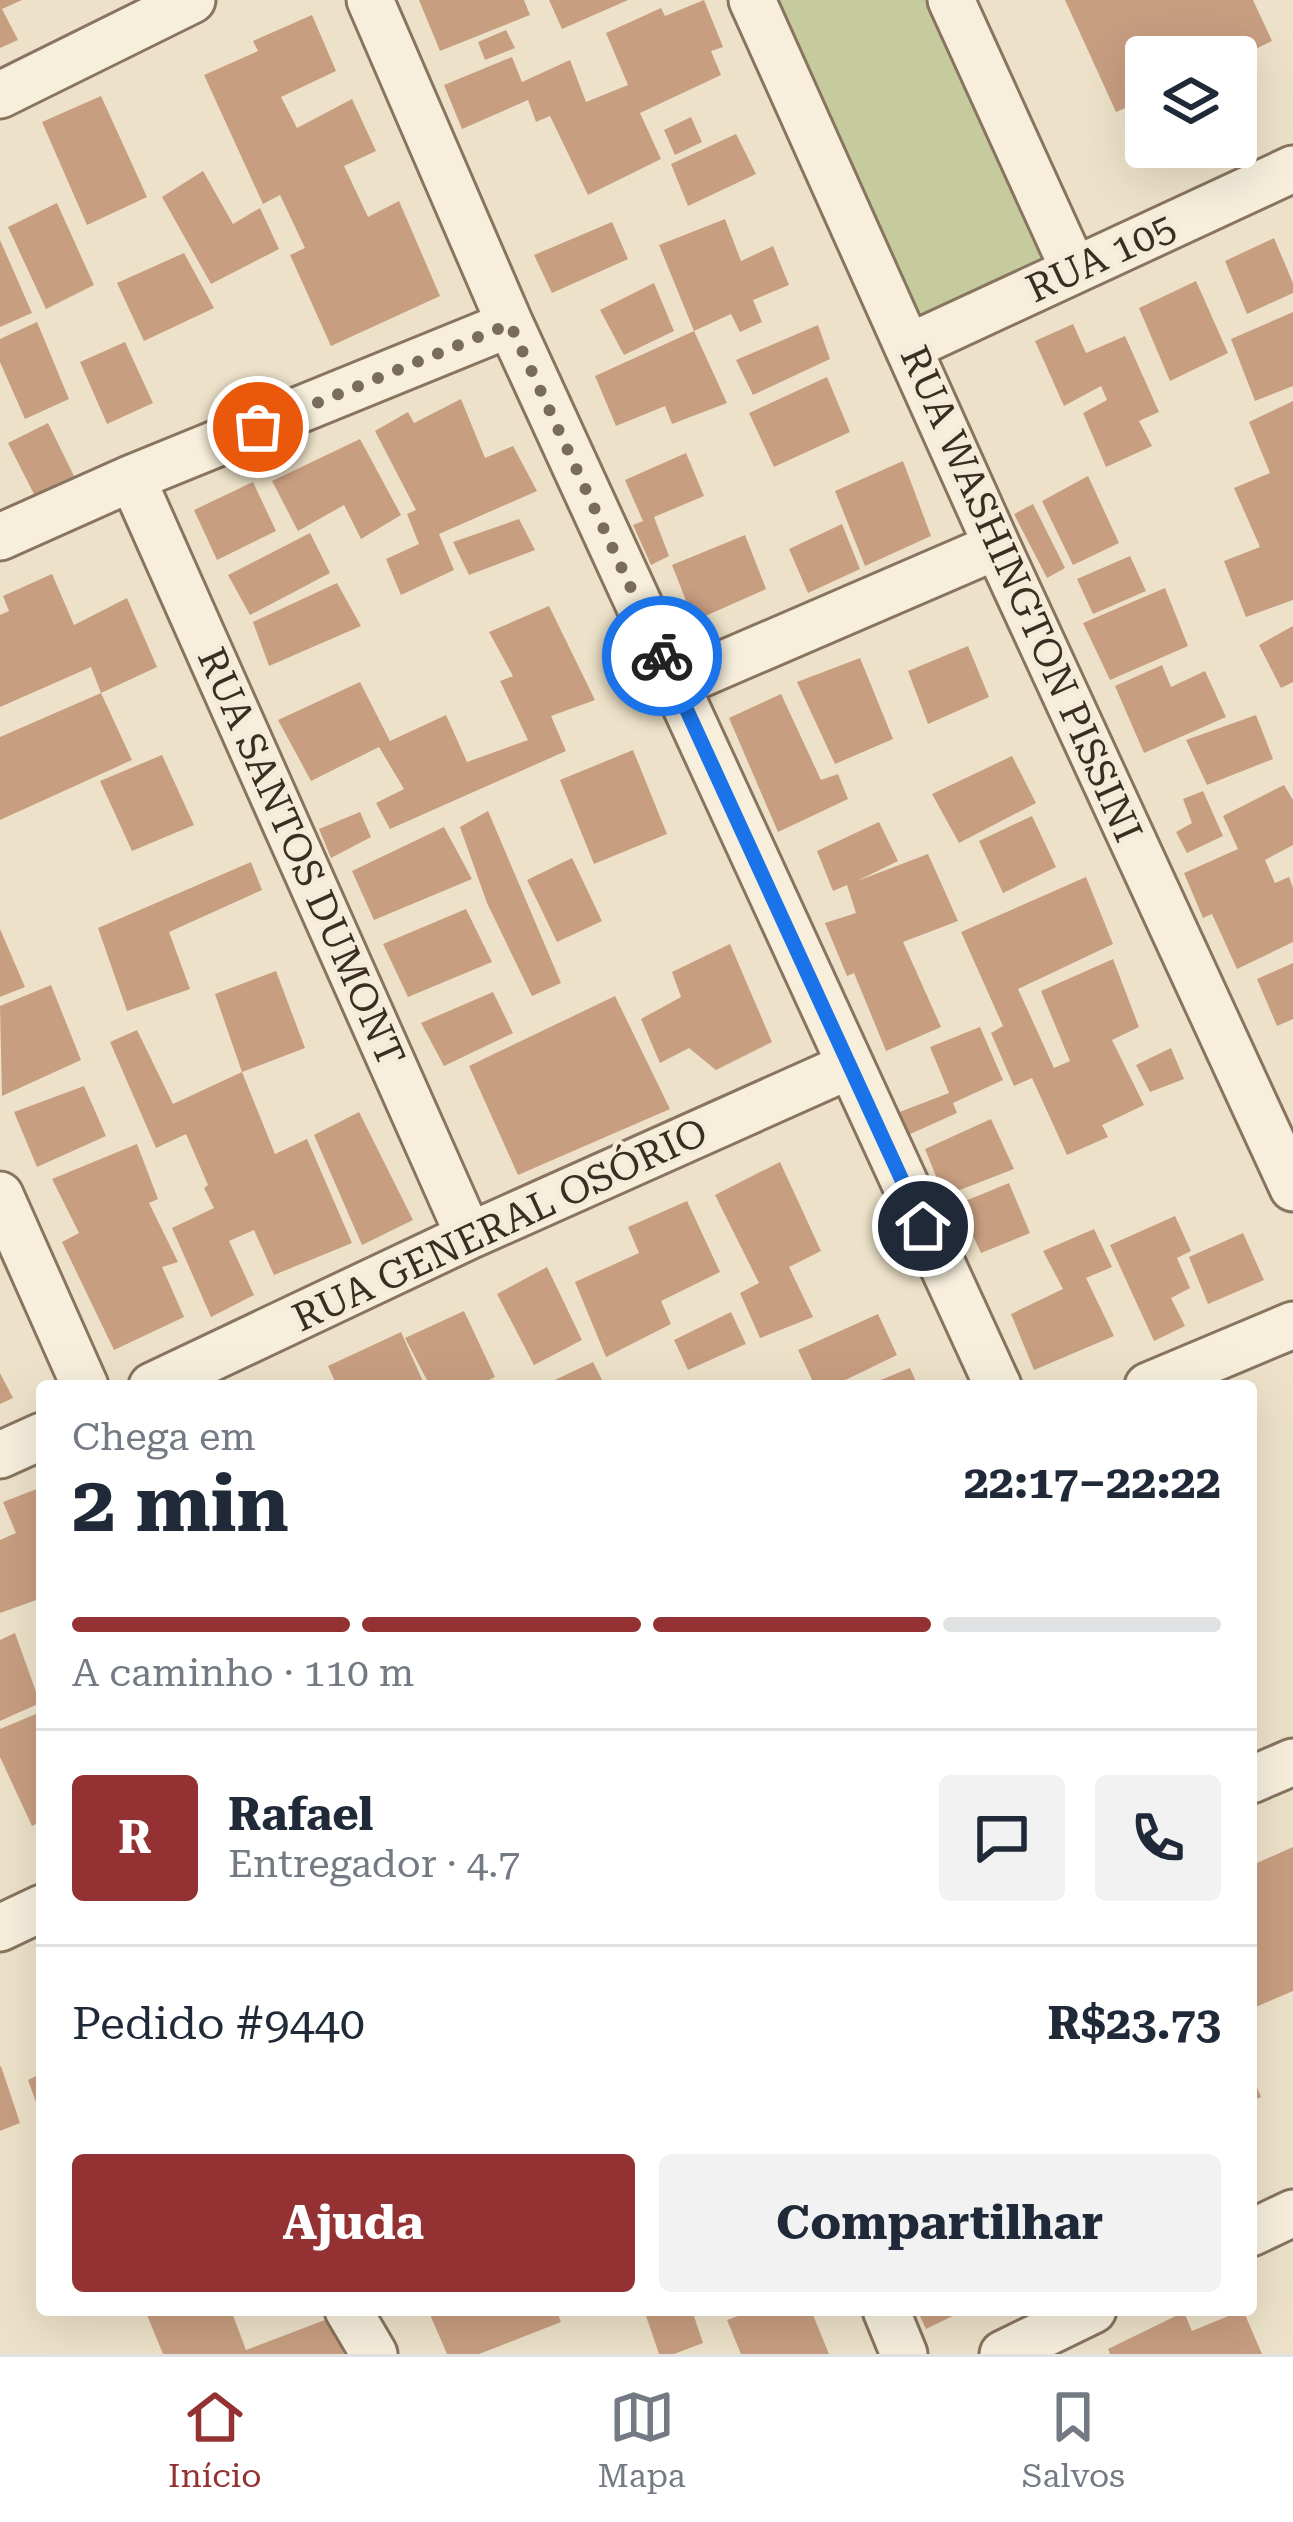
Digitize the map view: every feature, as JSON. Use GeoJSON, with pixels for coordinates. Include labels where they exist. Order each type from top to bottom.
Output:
{"type":"FeatureCollection","features":[{"type":"Feature","properties":{"kind":"street"},"geometry":{"type":"LineString","coordinates":[[0,95],[192,0]]}},
{"type":"Feature","properties":{"kind":"street"},"geometry":{"type":"LineString","coordinates":[[370,0],[510,324],[995,1380]]}},
{"type":"Feature","properties":{"kind":"street","name":"RUA WASHINGTON PISSINI"},"geometry":{"type":"LineString","coordinates":[[752,0],[1293,1187]]}},
{"type":"Feature","properties":{"kind":"street"},"geometry":{"type":"LineString","coordinates":[[952,0],[1074,270]]}},
{"type":"Feature","properties":{"kind":"street","name":"RUA 105"},"geometry":{"type":"LineString","coordinates":[[909,346],[1074,270],[1289,183]]}},
{"type":"Feature","properties":{"kind":"street"},"geometry":{"type":"LineString","coordinates":[[0,537],[510,324]]}},
{"type":"Feature","properties":{"kind":"street","name":"RUA SANTOS DUMONT"},"geometry":{"type":"LineString","coordinates":[[132,478],[470,1236]]}},
{"type":"Feature","properties":{"kind":"street"},"geometry":{"type":"LineString","coordinates":[[675,685],[997,546]]}},
{"type":"Feature","properties":{"kind":"street","name":"RUA GENERAL OSÓRIO"},"geometry":{"type":"LineString","coordinates":[[165,1380],[849,1066]]}},
{"type":"Feature","properties":{"kind":"street"},"geometry":{"type":"LineString","coordinates":[[0,1195],[83,1380]]}},
{"type":"Feature","properties":{"kind":"street"},"geometry":{"type":"LineString","coordinates":[[1162,1380],[1293,1325]]}},
{"type":"Feature","properties":{"kind":"street"},"geometry":{"type":"LineString","coordinates":[[0,1455],[36,1439]]}},
{"type":"Feature","properties":{"kind":"street"},"geometry":{"type":"LineString","coordinates":[[1257,1777],[1293,1762]]}},
{"type":"Feature","properties":{"kind":"street"},"geometry":{"type":"LineString","coordinates":[[0,1928],[36,1911]]}},
{"type":"Feature","properties":{"kind":"street"},"geometry":{"type":"LineString","coordinates":[[352,2316],[374,2354]]}},
{"type":"Feature","properties":{"kind":"street"},"geometry":{"type":"LineString","coordinates":[[888,2316],[904,2354]]}},
{"type":"Feature","properties":{"kind":"street"},"geometry":{"type":"LineString","coordinates":[[1003,2354],[1081,2316]]}},
{"type":"Feature","properties":{"kind":"green space"},"geometry":{"type":"Polygon","coordinates":[[[777,0],[931,0],[1047,257],[919,316],[777,0]]]}},
{"type":"Feature","properties":{"kind":"building"},"geometry":{"type":"Polygon","coordinates":[[[0,0],[22,0],[2,9],[18,40],[0,48],[0,0]]]}},
{"type":"Feature","properties":{"kind":"building"},"geometry":{"type":"Polygon","coordinates":[[[419,0],[524,0],[530,15],[440,51],[419,0]]]}},
{"type":"Feature","properties":{"kind":"building"},"geometry":{"type":"Polygon","coordinates":[[[549,0],[628,0],[562,29],[549,0]]]}},
{"type":"Feature","properties":{"kind":"building"},"geometry":{"type":"Polygon","coordinates":[[[704,0],[723,47],[711,51],[721,75],[640,113],[661,159],[588,195],[550,116],[536,122],[528,100],[462,129],[444,85],[512,57],[522,82],[570,60],[586,102],[628,85],[606,33],[661,8],[665,16],[704,0]]]}},
{"type":"Feature","properties":{"kind":"building"},"geometry":{"type":"Polygon","coordinates":[[[1065,0],[1253,0],[1272,41],[1257,48],[1257,36],[1125,36],[1125,108],[1116,112],[1065,0]]]}},
{"type":"Feature","properties":{"kind":"building"},"geometry":{"type":"Polygon","coordinates":[[[312,15],[336,71],[281,97],[297,128],[352,99],[376,151],[344,166],[368,217],[399,201],[440,296],[331,346],[290,255],[305,248],[280,195],[263,204],[204,75],[258,51],[253,41],[312,15]]]}},
{"type":"Feature","properties":{"kind":"building"},"geometry":{"type":"Polygon","coordinates":[[[506,30],[515,48],[485,60],[478,42],[506,30]]]}},
{"type":"Feature","properties":{"kind":"building"},"geometry":{"type":"Polygon","coordinates":[[[101,96],[147,197],[87,225],[42,122],[101,96]]]}},
{"type":"Feature","properties":{"kind":"building"},"geometry":{"type":"Polygon","coordinates":[[[691,117],[702,142],[675,155],[664,130],[691,117]]]}},
{"type":"Feature","properties":{"kind":"building"},"geometry":{"type":"Polygon","coordinates":[[[736,134],[756,174],[688,206],[671,164],[736,134]]]}},
{"type":"Feature","properties":{"kind":"building"},"geometry":{"type":"Polygon","coordinates":[[[203,171],[233,224],[260,208],[279,249],[211,284],[162,197],[203,171]]]}},
{"type":"Feature","properties":{"kind":"building"},"geometry":{"type":"Polygon","coordinates":[[[57,203],[94,285],[46,309],[8,227],[57,203]]]}},
{"type":"Feature","properties":{"kind":"building"},"geometry":{"type":"Polygon","coordinates":[[[725,219],[741,261],[773,246],[789,285],[753,300],[762,322],[740,332],[731,314],[694,331],[659,245],[725,219]]]}},
{"type":"Feature","properties":{"kind":"building"},"geometry":{"type":"Polygon","coordinates":[[[612,222],[628,259],[552,293],[534,255],[612,222]]]}},
{"type":"Feature","properties":{"kind":"building"},"geometry":{"type":"Polygon","coordinates":[[[1274,238],[1293,293],[1247,314],[1225,261],[1274,238]]]}},
{"type":"Feature","properties":{"kind":"building"},"geometry":{"type":"Polygon","coordinates":[[[0,240],[32,313],[0,327],[0,240]]]}},
{"type":"Feature","properties":{"kind":"building"},"geometry":{"type":"Polygon","coordinates":[[[184,253],[214,308],[144,341],[117,283],[184,253]]]}},
{"type":"Feature","properties":{"kind":"building"},"geometry":{"type":"Polygon","coordinates":[[[1196,281],[1228,353],[1170,381],[1139,308],[1196,281]]]}},
{"type":"Feature","properties":{"kind":"building"},"geometry":{"type":"Polygon","coordinates":[[[654,283],[674,331],[624,355],[600,310],[654,283]]]}},
{"type":"Feature","properties":{"kind":"building"},"geometry":{"type":"Polygon","coordinates":[[[1293,312],[1293,386],[1255,401],[1231,339],[1293,312]]]}},
{"type":"Feature","properties":{"kind":"building"},"geometry":{"type":"Polygon","coordinates":[[[37,322],[69,399],[25,419],[0,362],[0,339],[37,322]]]}},
{"type":"Feature","properties":{"kind":"building"},"geometry":{"type":"Polygon","coordinates":[[[1073,324],[1086,353],[1125,336],[1159,412],[1139,421],[1152,446],[1106,467],[1083,413],[1107,400],[1101,386],[1064,406],[1035,341],[1073,324]]]}},
{"type":"Feature","properties":{"kind":"building"},"geometry":{"type":"Polygon","coordinates":[[[818,325],[830,359],[753,395],[736,360],[818,325]]]}},
{"type":"Feature","properties":{"kind":"building"},"geometry":{"type":"Polygon","coordinates":[[[694,331],[727,403],[672,424],[665,406],[616,426],[595,376],[694,331]]]}},
{"type":"Feature","properties":{"kind":"building"},"geometry":{"type":"Polygon","coordinates":[[[125,342],[153,403],[107,424],[80,362],[125,342]]]}},
{"type":"Feature","properties":{"kind":"building"},"geometry":{"type":"Polygon","coordinates":[[[827,377],[850,432],[774,467],[749,413],[827,377]]]}},
{"type":"Feature","properties":{"kind":"building"},"geometry":{"type":"Polygon","coordinates":[[[461,399],[485,458],[513,446],[537,491],[439,534],[454,570],[401,595],[386,559],[419,544],[407,514],[416,510],[375,431],[408,412],[414,423],[461,399]]]}},
{"type":"Feature","properties":{"kind":"building"},"geometry":{"type":"Polygon","coordinates":[[[1293,401],[1293,600],[1246,617],[1224,561],[1260,547],[1234,488],[1270,473],[1249,422],[1293,401]]]}},
{"type":"Feature","properties":{"kind":"building"},"geometry":{"type":"Polygon","coordinates":[[[48,423],[74,476],[35,496],[8,443],[48,423]]]}},
{"type":"Feature","properties":{"kind":"building"},"geometry":{"type":"Polygon","coordinates":[[[360,439],[401,515],[361,539],[344,505],[298,531],[272,481],[360,439]]]}},
{"type":"Feature","properties":{"kind":"building"},"geometry":{"type":"Polygon","coordinates":[[[686,453],[704,496],[654,517],[669,556],[651,565],[633,525],[643,521],[625,480],[686,453]]]}},
{"type":"Feature","properties":{"kind":"building"},"geometry":{"type":"Polygon","coordinates":[[[903,461],[931,536],[865,566],[835,491],[903,461]]]}},
{"type":"Feature","properties":{"kind":"building"},"geometry":{"type":"Polygon","coordinates":[[[1088,476],[1119,543],[1073,565],[1042,501],[1088,476]]]}},
{"type":"Feature","properties":{"kind":"building"},"geometry":{"type":"Polygon","coordinates":[[[253,482],[276,531],[217,560],[194,510],[253,482]]]}},
{"type":"Feature","properties":{"kind":"building"},"geometry":{"type":"Polygon","coordinates":[[[1033,504],[1065,568],[1047,578],[1014,514],[1033,504]]]}},
{"type":"Feature","properties":{"kind":"building"},"geometry":{"type":"Polygon","coordinates":[[[519,519],[535,550],[469,575],[453,542],[519,519]]]}},
{"type":"Feature","properties":{"kind":"building"},"geometry":{"type":"Polygon","coordinates":[[[842,524],[860,569],[808,593],[789,549],[842,524]]]}},
{"type":"Feature","properties":{"kind":"building"},"geometry":{"type":"Polygon","coordinates":[[[310,533],[330,573],[250,615],[228,575],[310,533]]]}},
{"type":"Feature","properties":{"kind":"building"},"geometry":{"type":"Polygon","coordinates":[[[745,535],[766,589],[694,621],[672,565],[745,535]]]}},
{"type":"Feature","properties":{"kind":"building"},"geometry":{"type":"Polygon","coordinates":[[[1130,556],[1146,591],[1093,614],[1077,579],[1130,556]]]}},
{"type":"Feature","properties":{"kind":"building"},"geometry":{"type":"Polygon","coordinates":[[[52,574],[74,625],[127,598],[157,667],[101,693],[91,667],[0,707],[0,615],[9,611],[3,596],[52,574]]]}},
{"type":"Feature","properties":{"kind":"building"},"geometry":{"type":"Polygon","coordinates":[[[337,583],[361,626],[269,666],[253,622],[337,583]]]}},
{"type":"Feature","properties":{"kind":"building"},"geometry":{"type":"Polygon","coordinates":[[[1165,588],[1188,646],[1110,680],[1083,623],[1165,588]]]}},
{"type":"Feature","properties":{"kind":"building"},"geometry":{"type":"Polygon","coordinates":[[[549,606],[595,700],[551,716],[566,751],[390,829],[376,803],[404,789],[379,747],[311,781],[278,720],[360,682],[390,741],[446,715],[467,762],[528,740],[500,681],[513,676],[489,632],[549,606]]]}},
{"type":"Feature","properties":{"kind":"building"},"geometry":{"type":"Polygon","coordinates":[[[1293,626],[1293,682],[1281,688],[1259,645],[1293,626]]]}},
{"type":"Feature","properties":{"kind":"building"},"geometry":{"type":"Polygon","coordinates":[[[968,646],[989,697],[928,724],[908,671],[968,646]]]}},
{"type":"Feature","properties":{"kind":"building"},"geometry":{"type":"Polygon","coordinates":[[[860,658],[893,739],[835,764],[797,682],[860,658]]]}},
{"type":"Feature","properties":{"kind":"building"},"geometry":{"type":"Polygon","coordinates":[[[1162,665],[1171,687],[1205,671],[1226,717],[1144,753],[1115,686],[1162,665]]]}},
{"type":"Feature","properties":{"kind":"building"},"geometry":{"type":"Polygon","coordinates":[[[101,693],[132,760],[0,820],[0,737],[101,693]]]}},
{"type":"Feature","properties":{"kind":"building"},"geometry":{"type":"Polygon","coordinates":[[[781,694],[821,780],[838,774],[848,799],[778,832],[729,718],[781,694]]]}},
{"type":"Feature","properties":{"kind":"building"},"geometry":{"type":"Polygon","coordinates":[[[1256,715],[1273,759],[1207,785],[1186,740],[1256,715]]]}},
{"type":"Feature","properties":{"kind":"building"},"geometry":{"type":"Polygon","coordinates":[[[633,750],[667,834],[594,864],[560,780],[633,750]]]}},
{"type":"Feature","properties":{"kind":"building"},"geometry":{"type":"Polygon","coordinates":[[[162,755],[194,825],[132,851],[100,781],[162,755]]]}},
{"type":"Feature","properties":{"kind":"building"},"geometry":{"type":"Polygon","coordinates":[[[1012,756],[1036,803],[959,843],[932,794],[1012,756]]]}},
{"type":"Feature","properties":{"kind":"building"},"geometry":{"type":"Polygon","coordinates":[[[1284,785],[1293,800],[1293,845],[1265,860],[1275,883],[1289,877],[1293,888],[1293,942],[1237,969],[1212,914],[1203,918],[1184,873],[1238,849],[1223,816],[1284,785]]]}},
{"type":"Feature","properties":{"kind":"building"},"geometry":{"type":"Polygon","coordinates":[[[1203,791],[1223,836],[1187,853],[1176,832],[1192,823],[1183,799],[1203,791]]]}},
{"type":"Feature","properties":{"kind":"building"},"geometry":{"type":"Polygon","coordinates":[[[488,811],[561,983],[532,996],[487,903],[460,827],[488,811]]]}},
{"type":"Feature","properties":{"kind":"building"},"geometry":{"type":"Polygon","coordinates":[[[360,812],[371,837],[331,858],[319,829],[360,812]]]}},
{"type":"Feature","properties":{"kind":"building"},"geometry":{"type":"Polygon","coordinates":[[[1032,816],[1056,867],[1003,893],[979,841],[1032,816]]]}},
{"type":"Feature","properties":{"kind":"building"},"geometry":{"type":"Polygon","coordinates":[[[879,822],[898,861],[857,881],[928,854],[958,921],[903,942],[941,1027],[886,1051],[854,973],[847,976],[825,923],[856,913],[847,885],[833,891],[817,851],[879,822]]]}},
{"type":"Feature","properties":{"kind":"building"},"geometry":{"type":"Polygon","coordinates":[[[444,827],[472,879],[374,920],[352,871],[444,827]]]}},
{"type":"Feature","properties":{"kind":"building"},"geometry":{"type":"Polygon","coordinates":[[[572,858],[602,921],[557,942],[527,880],[572,858]]]}},
{"type":"Feature","properties":{"kind":"building"},"geometry":{"type":"Polygon","coordinates":[[[251,862],[262,890],[169,932],[190,989],[127,1011],[98,928],[251,862]]]}},
{"type":"Feature","properties":{"kind":"building"},"geometry":{"type":"Polygon","coordinates":[[[1086,877],[1113,944],[1018,989],[1054,1068],[1070,1061],[1041,991],[1113,959],[1139,1027],[1112,1040],[1144,1105],[1102,1125],[1108,1137],[1067,1155],[1032,1078],[1014,1086],[991,1033],[1003,1026],[961,932],[1086,877]]]}},
{"type":"Feature","properties":{"kind":"building"},"geometry":{"type":"Polygon","coordinates":[[[466,909],[492,962],[408,997],[383,944],[466,909]]]}},
{"type":"Feature","properties":{"kind":"building"},"geometry":{"type":"Polygon","coordinates":[[[0,929],[25,987],[0,997],[0,929]]]}},
{"type":"Feature","properties":{"kind":"building"},"geometry":{"type":"Polygon","coordinates":[[[730,944],[772,1042],[716,1070],[689,1048],[660,1063],[641,1019],[681,997],[672,972],[730,944]]]}},
{"type":"Feature","properties":{"kind":"building"},"geometry":{"type":"Polygon","coordinates":[[[1293,963],[1293,1019],[1277,1026],[1257,979],[1293,963]]]}},
{"type":"Feature","properties":{"kind":"building"},"geometry":{"type":"Polygon","coordinates":[[[276,971],[305,1048],[242,1072],[215,994],[276,971]]]}},
{"type":"Feature","properties":{"kind":"building"},"geometry":{"type":"Polygon","coordinates":[[[51,985],[81,1060],[2,1096],[0,1006],[51,985]]]}},
{"type":"Feature","properties":{"kind":"building"},"geometry":{"type":"Polygon","coordinates":[[[493,992],[513,1033],[444,1066],[421,1023],[493,992]]]}},
{"type":"Feature","properties":{"kind":"building"},"geometry":{"type":"Polygon","coordinates":[[[615,996],[670,1109],[518,1175],[469,1066],[615,996]]]}},
{"type":"Feature","properties":{"kind":"building"},"geometry":{"type":"Polygon","coordinates":[[[980,1027],[1003,1080],[953,1103],[957,1113],[908,1135],[897,1113],[949,1093],[930,1047],[980,1027]]]}},
{"type":"Feature","properties":{"kind":"building"},"geometry":{"type":"Polygon","coordinates":[[[137,1030],[173,1104],[242,1072],[275,1154],[307,1139],[352,1243],[274,1275],[254,1230],[229,1241],[254,1295],[211,1317],[172,1228],[214,1208],[204,1188],[208,1185],[186,1134],[156,1148],[110,1042],[137,1030]]]}},
{"type":"Feature","properties":{"kind":"building"},"geometry":{"type":"Polygon","coordinates":[[[1171,1048],[1184,1079],[1150,1092],[1136,1065],[1171,1048]]]}},
{"type":"Feature","properties":{"kind":"building"},"geometry":{"type":"Polygon","coordinates":[[[84,1086],[106,1136],[37,1167],[14,1112],[84,1086]]]}},
{"type":"Feature","properties":{"kind":"building"},"geometry":{"type":"Polygon","coordinates":[[[359,1112],[413,1220],[362,1245],[314,1135],[359,1112]]]}},
{"type":"Feature","properties":{"kind":"building"},"geometry":{"type":"Polygon","coordinates":[[[991,1119],[1014,1169],[944,1196],[925,1149],[991,1119]]]}},
{"type":"Feature","properties":{"kind":"building"},"geometry":{"type":"Polygon","coordinates":[[[137,1144],[158,1199],[149,1203],[178,1262],[162,1267],[184,1317],[114,1350],[62,1242],[79,1233],[52,1179],[137,1144]]]}},
{"type":"Feature","properties":{"kind":"building"},"geometry":{"type":"Polygon","coordinates":[[[780,1162],[821,1251],[789,1267],[813,1317],[760,1338],[740,1293],[759,1283],[715,1195],[780,1162]]]}},
{"type":"Feature","properties":{"kind":"building"},"geometry":{"type":"Polygon","coordinates":[[[1009,1183],[1030,1233],[981,1253],[958,1204],[1009,1183]]]}},
{"type":"Feature","properties":{"kind":"building"},"geometry":{"type":"Polygon","coordinates":[[[687,1201],[720,1272],[661,1301],[671,1324],[606,1357],[575,1282],[639,1253],[628,1227],[687,1201]]]}},
{"type":"Feature","properties":{"kind":"building"},"geometry":{"type":"Polygon","coordinates":[[[1175,1216],[1191,1251],[1177,1258],[1190,1288],[1171,1298],[1185,1326],[1154,1341],[1110,1245],[1175,1216]]]}},
{"type":"Feature","properties":{"kind":"building"},"geometry":{"type":"Polygon","coordinates":[[[1094,1229],[1112,1267],[1086,1278],[1114,1336],[1034,1370],[1011,1314],[1063,1289],[1043,1251],[1094,1229]]]}},
{"type":"Feature","properties":{"kind":"building"},"geometry":{"type":"Polygon","coordinates":[[[1243,1233],[1264,1280],[1208,1304],[1189,1257],[1243,1233]]]}},
{"type":"Feature","properties":{"kind":"building"},"geometry":{"type":"Polygon","coordinates":[[[547,1267],[582,1340],[534,1365],[497,1294],[547,1267]]]}},
{"type":"Feature","properties":{"kind":"building"},"geometry":{"type":"Polygon","coordinates":[[[464,1311],[495,1377],[427,1380],[405,1338],[464,1311]]]}},
{"type":"Feature","properties":{"kind":"building"},"geometry":{"type":"Polygon","coordinates":[[[731,1312],[746,1344],[688,1370],[674,1340],[731,1312]]]}},
{"type":"Feature","properties":{"kind":"building"},"geometry":{"type":"Polygon","coordinates":[[[878,1314],[897,1355],[845,1380],[812,1380],[798,1350],[878,1314]]]}},
{"type":"Feature","properties":{"kind":"building"},"geometry":{"type":"Polygon","coordinates":[[[401,1332],[422,1380],[334,1380],[328,1366],[401,1332]]]}},
{"type":"Feature","properties":{"kind":"building"},"geometry":{"type":"Polygon","coordinates":[[[593,1362],[602,1380],[555,1380],[593,1362]]]}},
{"type":"Feature","properties":{"kind":"building"},"geometry":{"type":"Polygon","coordinates":[[[910,1368],[915,1380],[881,1380],[910,1368]]]}},
{"type":"Feature","properties":{"kind":"building"},"geometry":{"type":"Polygon","coordinates":[[[0,1373],[13,1398],[0,1404],[0,1373]]]}},
{"type":"Feature","properties":{"kind":"building"},"geometry":{"type":"Polygon","coordinates":[[[36,1489],[36,1600],[0,1613],[0,1540],[16,1533],[3,1502],[36,1489]]]}},
{"type":"Feature","properties":{"kind":"building"},"geometry":{"type":"Polygon","coordinates":[[[15,1633],[36,1692],[36,1705],[0,1721],[0,1640],[15,1633]]]}},
{"type":"Feature","properties":{"kind":"building"},"geometry":{"type":"Polygon","coordinates":[[[36,1714],[36,1824],[32,1826],[0,1757],[0,1729],[36,1714]]]}},
{"type":"Feature","properties":{"kind":"building"},"geometry":{"type":"Polygon","coordinates":[[[1293,1847],[1293,1991],[1257,2006],[1257,1863],[1293,1847]]]}},
{"type":"Feature","properties":{"kind":"building"},"geometry":{"type":"Polygon","coordinates":[[[0,2067],[20,2123],[0,2131],[0,2067]]]}},
{"type":"Feature","properties":{"kind":"building"},"geometry":{"type":"Polygon","coordinates":[[[36,2076],[36,2102],[28,2080],[36,2076]]]}},
{"type":"Feature","properties":{"kind":"building"},"geometry":{"type":"Polygon","coordinates":[[[147,2316],[233,2316],[246,2350],[330,2318],[344,2354],[163,2354],[147,2316]]]}},
{"type":"Feature","properties":{"kind":"building"},"geometry":{"type":"Polygon","coordinates":[[[431,2316],[558,2316],[561,2322],[479,2354],[447,2354],[431,2316]]]}},
{"type":"Feature","properties":{"kind":"building"},"geometry":{"type":"Polygon","coordinates":[[[646,2316],[694,2316],[703,2343],[674,2354],[659,2354],[646,2316]]]}},
{"type":"Feature","properties":{"kind":"building"},"geometry":{"type":"Polygon","coordinates":[[[813,2316],[829,2354],[741,2354],[727,2320],[813,2316]]]}},
{"type":"Feature","properties":{"kind":"building"},"geometry":{"type":"Polygon","coordinates":[[[920,2316],[953,2316],[926,2329],[920,2316]]]}},
{"type":"Feature","properties":{"kind":"building"},"geometry":{"type":"Polygon","coordinates":[[[1176,2316],[1186,2316],[1192,2331],[1228,2316],[1246,2316],[1262,2354],[1110,2354],[1108,2349],[1176,2316]]]}},
{"type":"Feature","properties":{"kind":"way so far"},"geometry":{"type":"LineString","coordinates":[[258,427],[510,324],[662,656]]}},
{"type":"Feature","properties":{"kind":"route"},"geometry":{"type":"LineString","coordinates":[[662,656],[923,1226]]}}]}
